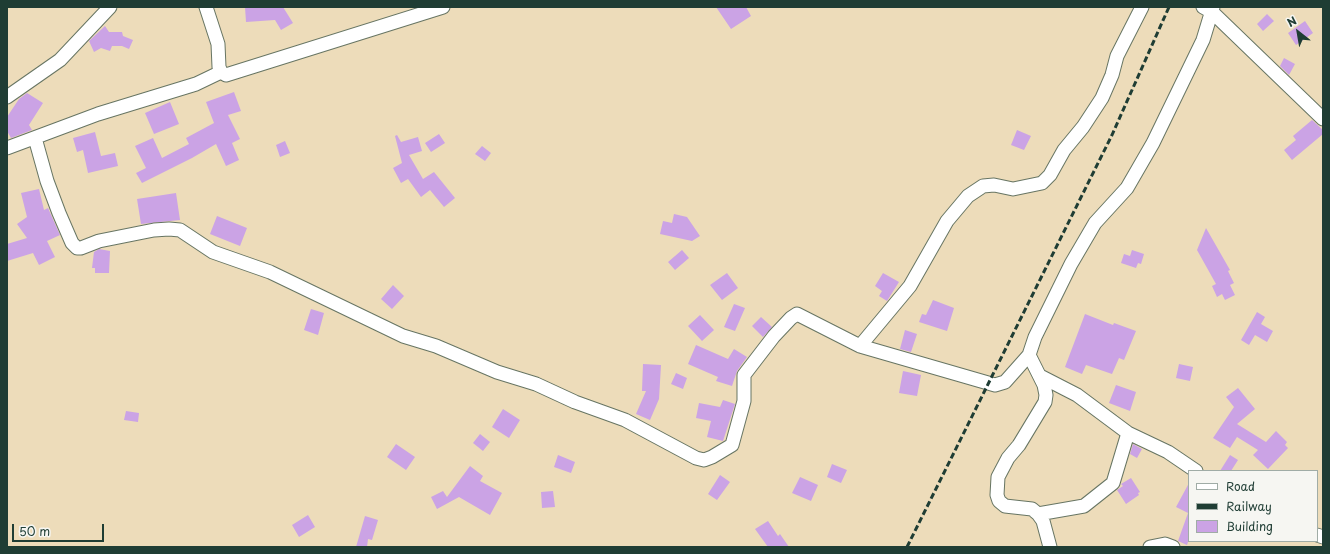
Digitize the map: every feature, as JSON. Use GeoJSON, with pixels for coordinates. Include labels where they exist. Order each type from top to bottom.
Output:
{"type":"FeatureCollection","features":[{"type":"Feature","properties":{"kind":"street"},"geometry":{"type":"LineString","coordinates":[[7,97],[60,60],[110,7]]}},
{"type":"Feature","properties":{"kind":"street"},"geometry":{"type":"LineString","coordinates":[[206,7],[218,44],[221,72]]}},
{"type":"Feature","properties":{"kind":"street"},"geometry":{"type":"LineString","coordinates":[[221,72],[226,75],[248,69],[359,32],[443,7]]}},
{"type":"Feature","properties":{"kind":"street"},"geometry":{"type":"LineString","coordinates":[[860,346],[910,286],[947,221],[968,196],[983,186],[994,185],[1013,189],[1042,182],[1050,175],[1064,150],[1083,127],[1102,98],[1112,75],[1117,56],[1142,7]]}},
{"type":"Feature","properties":{"kind":"street"},"geometry":{"type":"LineString","coordinates":[[35,138],[47,181],[59,213],[72,243],[78,248],[99,241],[154,230],[180,230],[213,252],[270,272],[402,336],[436,346],[497,372],[536,384],[575,402],[625,420],[696,458],[704,460],[732,445],[744,401],[744,375],[749,366],[791,318],[797,314],[860,346],[996,385],[1005,382],[1030,355],[1035,337],[1071,264],[1095,223],[1126,188],[1152,143],[1203,40],[1210,9]]}},
{"type":"Feature","properties":{"kind":"street"},"geometry":{"type":"LineString","coordinates":[[1210,9],[1323,119]]}},
{"type":"Feature","properties":{"kind":"street"},"geometry":{"type":"LineString","coordinates":[[7,147],[98,114],[196,84],[221,72]]}},
{"type":"Feature","properties":{"kind":"street"},"geometry":{"type":"LineString","coordinates":[[1030,355],[1040,376],[1046,395],[1045,402],[1019,445],[1008,458],[998,477],[997,495],[999,501],[1005,506],[1032,509],[1038,514],[1043,521],[1050,547]]}},
{"type":"Feature","properties":{"kind":"street"},"geometry":{"type":"LineString","coordinates":[[1040,376],[1077,395],[1128,432],[1168,452],[1195,470]]}},
{"type":"Feature","properties":{"kind":"street"},"geometry":{"type":"LineString","coordinates":[[1038,514],[1084,506],[1109,487],[1113,483],[1128,432]]}},
{"type":"Feature","properties":{"kind":"street"},"geometry":{"type":"LineString","coordinates":[[1150,547],[1165,544],[1173,547]]}},
{"type":"Feature","properties":{"kind":"building"},"geometry":{"type":"Polygon","coordinates":[[[245,7],[283,7],[293,23],[281,30],[275,20],[246,22],[245,7]]]}},
{"type":"Feature","properties":{"kind":"building"},"geometry":{"type":"Polygon","coordinates":[[[716,7],[746,7],[751,16],[731,29],[716,7]]]}},
{"type":"Feature","properties":{"kind":"building"},"geometry":{"type":"Polygon","coordinates":[[[1267,14],[1274,21],[1263,31],[1257,24],[1267,14]]]}},
{"type":"Feature","properties":{"kind":"building"},"geometry":{"type":"Polygon","coordinates":[[[1305,21],[1313,33],[1296,45],[1288,33],[1305,21]]]}},
{"type":"Feature","properties":{"kind":"building"},"geometry":{"type":"Polygon","coordinates":[[[105,26],[109,32],[122,32],[123,36],[133,40],[129,49],[122,46],[112,46],[110,51],[101,48],[94,52],[89,41],[105,26]]]}},
{"type":"Feature","properties":{"kind":"building"},"geometry":{"type":"Polygon","coordinates":[[[1284,58],[1295,64],[1289,75],[1280,66],[1284,58]]]}},
{"type":"Feature","properties":{"kind":"building"},"geometry":{"type":"Polygon","coordinates":[[[234,92],[241,111],[228,115],[240,139],[232,143],[239,160],[226,166],[216,144],[142,183],[136,173],[146,168],[135,146],[153,138],[162,158],[189,144],[186,138],[214,123],[206,102],[234,92]]]}},
{"type":"Feature","properties":{"kind":"building"},"geometry":{"type":"Polygon","coordinates":[[[27,93],[43,103],[29,125],[32,130],[11,138],[7,131],[7,117],[19,99],[27,93]]]}},
{"type":"Feature","properties":{"kind":"building"},"geometry":{"type":"Polygon","coordinates":[[[170,102],[179,124],[154,134],[145,113],[170,102]]]}},
{"type":"Feature","properties":{"kind":"building"},"geometry":{"type":"Polygon","coordinates":[[[1312,120],[1323,130],[1323,134],[1292,160],[1284,150],[1296,140],[1293,136],[1312,120]]]}},
{"type":"Feature","properties":{"kind":"building"},"geometry":{"type":"Polygon","coordinates":[[[1017,130],[1031,136],[1024,150],[1011,145],[1017,130]]]}},
{"type":"Feature","properties":{"kind":"building"},"geometry":{"type":"Polygon","coordinates":[[[95,132],[101,156],[115,153],[118,166],[88,173],[83,150],[77,152],[73,138],[95,132]]]}},
{"type":"Feature","properties":{"kind":"building"},"geometry":{"type":"Polygon","coordinates":[[[439,134],[445,143],[431,152],[425,143],[439,134]]]}},
{"type":"Feature","properties":{"kind":"building"},"geometry":{"type":"Polygon","coordinates":[[[397,135],[401,142],[418,137],[422,151],[409,155],[423,179],[434,172],[455,198],[444,207],[430,190],[421,197],[408,179],[401,183],[393,168],[402,163],[395,136],[397,135]]]}},
{"type":"Feature","properties":{"kind":"building"},"geometry":{"type":"Polygon","coordinates":[[[285,141],[290,153],[280,157],[276,145],[285,141]]]}},
{"type":"Feature","properties":{"kind":"building"},"geometry":{"type":"Polygon","coordinates":[[[482,146],[491,153],[485,161],[475,154],[482,146]]]}},
{"type":"Feature","properties":{"kind":"building"},"geometry":{"type":"Polygon","coordinates":[[[39,189],[44,210],[48,208],[60,235],[47,241],[55,257],[39,265],[33,253],[7,261],[7,244],[27,238],[17,224],[27,217],[21,193],[39,189]]]}},
{"type":"Feature","properties":{"kind":"building"},"geometry":{"type":"Polygon","coordinates":[[[176,193],[180,220],[141,224],[137,199],[176,193]]]}},
{"type":"Feature","properties":{"kind":"building"},"geometry":{"type":"Polygon","coordinates":[[[674,214],[687,217],[700,236],[692,241],[660,234],[663,221],[672,223],[674,214]]]}},
{"type":"Feature","properties":{"kind":"building"},"geometry":{"type":"Polygon","coordinates":[[[217,216],[247,228],[240,246],[210,234],[217,216]]]}},
{"type":"Feature","properties":{"kind":"building"},"geometry":{"type":"Polygon","coordinates":[[[1206,228],[1230,270],[1228,271],[1234,283],[1230,285],[1235,295],[1225,300],[1222,294],[1217,297],[1212,286],[1216,284],[1197,250],[1206,228]]]}},
{"type":"Feature","properties":{"kind":"building"},"geometry":{"type":"Polygon","coordinates":[[[99,249],[110,251],[109,273],[95,273],[95,268],[92,268],[94,252],[99,249]]]}},
{"type":"Feature","properties":{"kind":"building"},"geometry":{"type":"Polygon","coordinates":[[[682,250],[689,258],[675,270],[668,262],[682,250]]]}},
{"type":"Feature","properties":{"kind":"building"},"geometry":{"type":"Polygon","coordinates":[[[1132,250],[1144,254],[1141,264],[1138,263],[1136,268],[1121,263],[1124,254],[1130,256],[1132,250]]]}},
{"type":"Feature","properties":{"kind":"building"},"geometry":{"type":"Polygon","coordinates":[[[727,273],[738,288],[722,300],[710,285],[727,273]]]}},
{"type":"Feature","properties":{"kind":"building"},"geometry":{"type":"Polygon","coordinates":[[[883,273],[899,282],[887,301],[879,296],[882,291],[875,286],[883,273]]]}},
{"type":"Feature","properties":{"kind":"building"},"geometry":{"type":"Polygon","coordinates":[[[393,285],[404,296],[392,309],[381,299],[393,285]]]}},
{"type":"Feature","properties":{"kind":"building"},"geometry":{"type":"Polygon","coordinates":[[[933,300],[954,308],[947,331],[919,322],[922,314],[926,315],[933,300]]]}},
{"type":"Feature","properties":{"kind":"building"},"geometry":{"type":"Polygon","coordinates":[[[734,304],[745,308],[735,331],[724,327],[734,304]]]}},
{"type":"Feature","properties":{"kind":"building"},"geometry":{"type":"Polygon","coordinates":[[[311,309],[324,313],[318,335],[304,330],[311,309]]]}},
{"type":"Feature","properties":{"kind":"building"},"geometry":{"type":"Polygon","coordinates":[[[1257,312],[1265,317],[1261,324],[1273,331],[1267,342],[1255,335],[1249,345],[1241,340],[1257,312]]]}},
{"type":"Feature","properties":{"kind":"building"},"geometry":{"type":"Polygon","coordinates":[[[1085,314],[1113,325],[1114,323],[1136,331],[1124,360],[1119,358],[1112,374],[1086,365],[1082,374],[1065,367],[1085,314]]]}},
{"type":"Feature","properties":{"kind":"building"},"geometry":{"type":"Polygon","coordinates":[[[700,315],[714,330],[702,341],[688,326],[700,315]]]}},
{"type":"Feature","properties":{"kind":"building"},"geometry":{"type":"Polygon","coordinates":[[[761,317],[772,327],[763,337],[752,326],[761,317]]]}},
{"type":"Feature","properties":{"kind":"building"},"geometry":{"type":"Polygon","coordinates":[[[905,330],[917,334],[911,352],[900,349],[905,330]]]}},
{"type":"Feature","properties":{"kind":"building"},"geometry":{"type":"Polygon","coordinates":[[[696,345],[728,359],[734,349],[747,357],[737,371],[732,386],[716,381],[718,377],[688,364],[696,345]]]}},
{"type":"Feature","properties":{"kind":"building"},"geometry":{"type":"Polygon","coordinates":[[[643,364],[661,365],[659,399],[650,420],[636,414],[646,391],[642,391],[643,364]]]}},
{"type":"Feature","properties":{"kind":"building"},"geometry":{"type":"Polygon","coordinates":[[[1179,364],[1193,367],[1190,381],[1176,378],[1179,364]]]}},
{"type":"Feature","properties":{"kind":"building"},"geometry":{"type":"Polygon","coordinates":[[[903,371],[921,375],[917,396],[899,393],[903,371]]]}},
{"type":"Feature","properties":{"kind":"building"},"geometry":{"type":"Polygon","coordinates":[[[676,373],[687,378],[683,389],[671,384],[676,373]]]}},
{"type":"Feature","properties":{"kind":"building"},"geometry":{"type":"Polygon","coordinates":[[[1116,385],[1136,392],[1130,411],[1109,403],[1116,385]]]}},
{"type":"Feature","properties":{"kind":"building"},"geometry":{"type":"Polygon","coordinates":[[[1238,388],[1255,409],[1237,424],[1266,442],[1276,431],[1287,442],[1285,445],[1288,448],[1268,469],[1253,455],[1258,450],[1237,437],[1230,448],[1213,438],[1234,407],[1226,397],[1238,388]]]}},
{"type":"Feature","properties":{"kind":"building"},"geometry":{"type":"Polygon","coordinates":[[[723,400],[735,404],[723,441],[707,437],[711,421],[696,418],[699,403],[720,407],[723,400]]]}},
{"type":"Feature","properties":{"kind":"building"},"geometry":{"type":"Polygon","coordinates":[[[503,409],[520,420],[509,438],[492,427],[503,409]]]}},
{"type":"Feature","properties":{"kind":"building"},"geometry":{"type":"Polygon","coordinates":[[[126,411],[139,413],[138,422],[124,420],[126,411]]]}},
{"type":"Feature","properties":{"kind":"building"},"geometry":{"type":"Polygon","coordinates":[[[480,434],[490,442],[483,451],[473,443],[480,434]]]}},
{"type":"Feature","properties":{"kind":"building"},"geometry":{"type":"Polygon","coordinates":[[[396,444],[415,457],[406,470],[387,457],[396,444]]]}},
{"type":"Feature","properties":{"kind":"building"},"geometry":{"type":"Polygon","coordinates":[[[1133,444],[1142,449],[1137,458],[1130,454],[1133,444]]]}},
{"type":"Feature","properties":{"kind":"building"},"geometry":{"type":"Polygon","coordinates":[[[558,455],[575,462],[571,473],[554,467],[558,455]]]}},
{"type":"Feature","properties":{"kind":"building"},"geometry":{"type":"Polygon","coordinates":[[[1230,455],[1238,460],[1232,470],[1221,470],[1230,455]]]}},
{"type":"Feature","properties":{"kind":"building"},"geometry":{"type":"Polygon","coordinates":[[[832,464],[847,470],[841,483],[827,477],[832,464]]]}},
{"type":"Feature","properties":{"kind":"building"},"geometry":{"type":"Polygon","coordinates":[[[470,466],[483,476],[480,481],[502,493],[490,515],[459,497],[437,509],[431,497],[443,491],[447,497],[470,466]]]}},
{"type":"Feature","properties":{"kind":"building"},"geometry":{"type":"Polygon","coordinates":[[[720,475],[730,482],[717,500],[708,494],[720,475]]]}},
{"type":"Feature","properties":{"kind":"building"},"geometry":{"type":"Polygon","coordinates":[[[800,477],[818,485],[811,501],[792,493],[800,477]]]}},
{"type":"Feature","properties":{"kind":"building"},"geometry":{"type":"Polygon","coordinates":[[[1131,478],[1140,492],[1138,493],[1139,495],[1126,504],[1117,490],[1123,486],[1121,484],[1131,478]]]}},
{"type":"Feature","properties":{"kind":"building"},"geometry":{"type":"Polygon","coordinates":[[[1188,485],[1188,513],[1176,507],[1188,485]]]}},
{"type":"Feature","properties":{"kind":"building"},"geometry":{"type":"Polygon","coordinates":[[[553,491],[555,507],[542,508],[541,492],[553,491]]]}},
{"type":"Feature","properties":{"kind":"building"},"geometry":{"type":"Polygon","coordinates":[[[1188,513],[1187,545],[1178,541],[1188,513]]]}},
{"type":"Feature","properties":{"kind":"building"},"geometry":{"type":"Polygon","coordinates":[[[308,515],[315,527],[299,537],[292,525],[308,515]]]}},
{"type":"Feature","properties":{"kind":"building"},"geometry":{"type":"Polygon","coordinates":[[[365,516],[378,520],[372,540],[368,539],[367,547],[356,547],[365,516]]]}},
{"type":"Feature","properties":{"kind":"building"},"geometry":{"type":"Polygon","coordinates":[[[768,521],[778,536],[780,534],[789,547],[768,547],[755,529],[768,521]]]}},
{"type":"Feature","properties":{"kind":"railway"},"geometry":{"type":"LineString","coordinates":[[907,547],[1112,135],[1169,7]]}}]}
